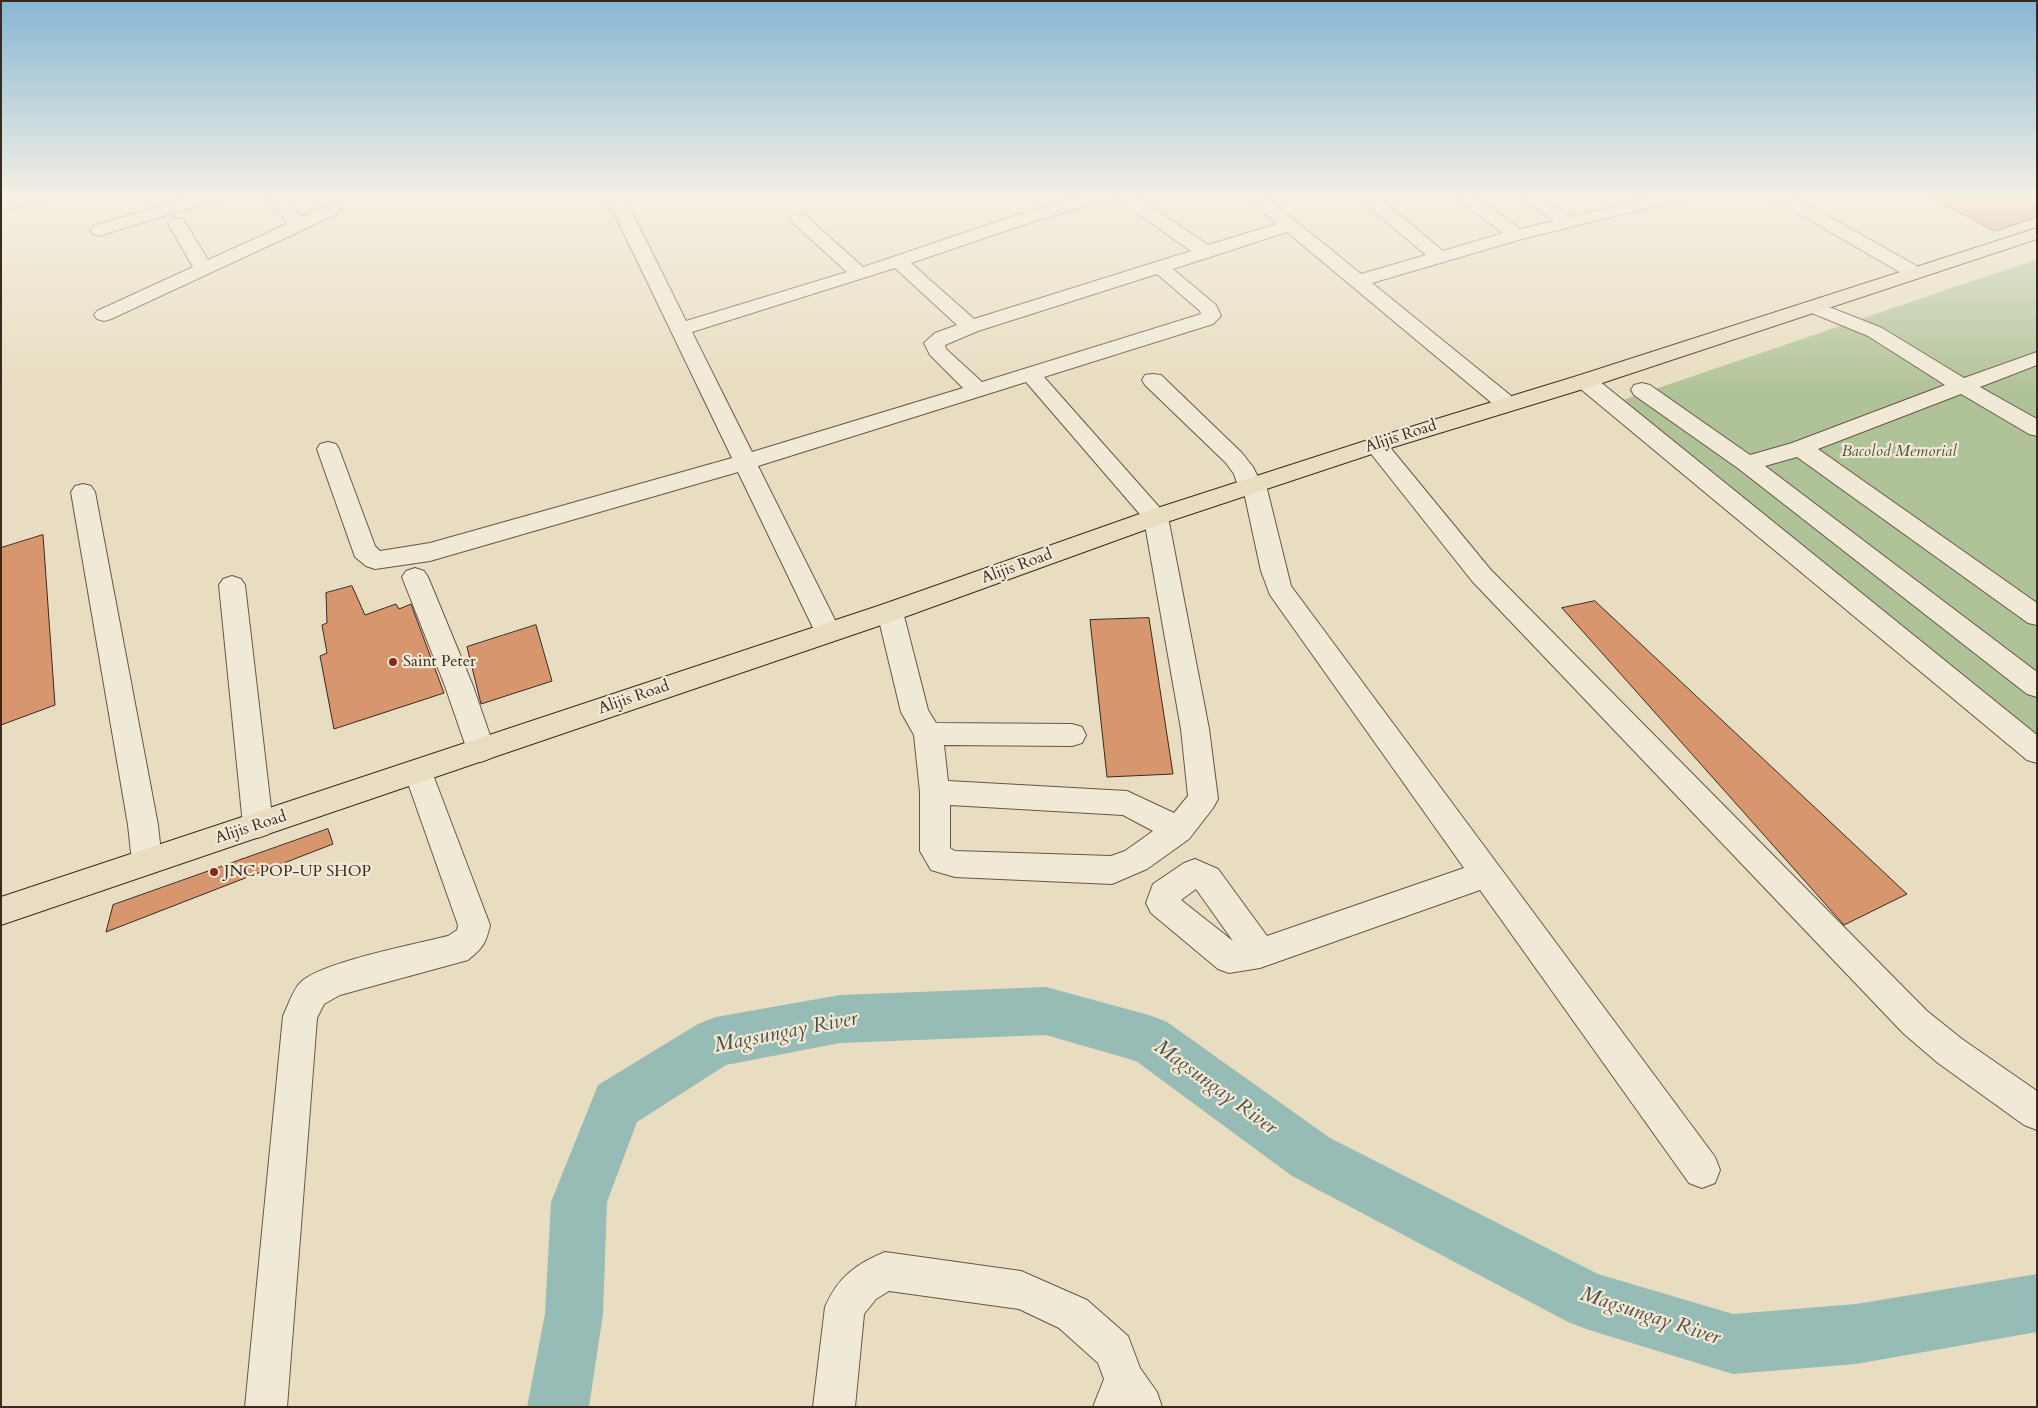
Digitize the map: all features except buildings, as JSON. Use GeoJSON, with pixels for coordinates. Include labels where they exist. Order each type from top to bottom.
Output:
{"type":"FeatureCollection","features":[{"type":"Feature","properties":{"kind":"main road","name":"Alijis Road"},"geometry":{"type":"LineString","coordinates":[[1,911],[890,612],[1156,517],[1376,445],[1585,381],[1949,262]]}},
{"type":"Feature","properties":{"kind":"street"},"geometry":{"type":"LineString","coordinates":[[200,262],[204,268]]}},
{"type":"Feature","properties":{"kind":"street"},"geometry":{"type":"LineString","coordinates":[[104,315],[218,262]]}},
{"type":"Feature","properties":{"kind":"street"},"geometry":{"type":"LineString","coordinates":[[647,262],[828,632]]}},
{"type":"Feature","properties":{"kind":"street"},"geometry":{"type":"LineString","coordinates":[[846,262],[860,274]]}},
{"type":"Feature","properties":{"kind":"street"},"geometry":{"type":"LineString","coordinates":[[680,329],[899,262],[971,327]]}},
{"type":"Feature","properties":{"kind":"street"},"geometry":{"type":"LineString","coordinates":[[978,390],[937,350],[934,343],[971,327],[1176,262]]}},
{"type":"Feature","properties":{"kind":"street"},"geometry":{"type":"LineString","coordinates":[[1335,262],[1506,404]]}},
{"type":"Feature","properties":{"kind":"street"},"geometry":{"type":"LineString","coordinates":[[1358,281],[1427,262]]}},
{"type":"Feature","properties":{"kind":"street"},"geometry":{"type":"LineString","coordinates":[[1895,262],[1915,273]]}},
{"type":"Feature","properties":{"kind":"street"},"geometry":{"type":"LineString","coordinates":[[328,449],[364,551],[375,560],[430,552],[745,462],[1206,320],[1211,316],[1209,309],[1160,267]]}},
{"type":"Feature","properties":{"kind":"street"},"geometry":{"type":"LineString","coordinates":[[1845,297],[1858,306],[1875,332]]}},
{"type":"Feature","properties":{"kind":"street"},"geometry":{"type":"LineString","coordinates":[[1814,307],[1875,332],[1960,385],[2037,429]]}},
{"type":"Feature","properties":{"kind":"street"},"geometry":{"type":"LineString","coordinates":[[1747,464],[1800,448],[1960,385],[2027,361],[2037,376]]}},
{"type":"Feature","properties":{"kind":"street"},"geometry":{"type":"LineString","coordinates":[[890,612],[915,712],[928,734],[935,792],[935,851],[942,860],[955,864],[1112,870],[1136,860],[1178,830],[1203,799],[1195,729],[1156,517],[1030,374]]}},
{"type":"Feature","properties":{"kind":"street"},"geometry":{"type":"LineString","coordinates":[[1153,380],[1234,458],[1244,472],[1252,486],[1273,571],[1280,589],[1702,1170]]}},
{"type":"Feature","properties":{"kind":"street"},"geometry":{"type":"LineString","coordinates":[[1585,381],[2037,752]]}},
{"type":"Feature","properties":{"kind":"street"},"geometry":{"type":"LineString","coordinates":[[1642,390],[1747,464],[2037,687]]}},
{"type":"Feature","properties":{"kind":"street"},"geometry":{"type":"LineString","coordinates":[[1376,445],[1481,575],[1915,1022],[1950,1051],[2037,1112]]}},
{"type":"Feature","properties":{"kind":"street"},"geometry":{"type":"LineString","coordinates":[[1800,448],[2037,616]]}},
{"type":"Feature","properties":{"kind":"street"},"geometry":{"type":"LineString","coordinates":[[83,492],[143,825],[147,862]]}},
{"type":"Feature","properties":{"kind":"street"},"geometry":{"type":"LineString","coordinates":[[415,577],[459,686],[481,750]]}},
{"type":"Feature","properties":{"kind":"street"},"geometry":{"type":"LineString","coordinates":[[232,585],[258,826]]}},
{"type":"Feature","properties":{"kind":"street"},"geometry":{"type":"LineString","coordinates":[[928,734],[1072,735]]}},
{"type":"Feature","properties":{"kind":"street"},"geometry":{"type":"LineString","coordinates":[[266,1407],[300,1016],[312,993],[333,981],[457,949],[471,938],[474,925],[418,772]]}},
{"type":"Feature","properties":{"kind":"street"},"geometry":{"type":"LineString","coordinates":[[935,792],[1127,803],[1178,830]]}},
{"type":"Feature","properties":{"kind":"street"},"geometry":{"type":"LineString","coordinates":[[1260,953],[1486,874]]}},
{"type":"Feature","properties":{"kind":"street"},"geometry":{"type":"LineString","coordinates":[[834,1407],[845,1307],[862,1285],[885,1271],[1021,1290],[1073,1314],[1114,1350],[1126,1397]]}},
{"type":"Feature","properties":{"kind":"green space","name":"Bacolod Memorial"},"geometry":{"type":"Polygon","coordinates":[[[2029,262],[2037,262],[2037,742],[1617,402],[2029,262]]]}},
{"type":"Feature","properties":{"kind":"waterway","name":"Magsungay River"},"geometry":{"type":"LineString","coordinates":[[558,1407],[574,1314],[579,1202],[617,1104],[716,1042],[840,1019],[1046,1011],[1149,1040],[1311,1157],[1589,1301],[1733,1344],[1856,1334],[2037,1303]]}},
{"type":"Feature","properties":{"kind":"place","name":"Saint Peter"},"geometry":{"type":"Point","coordinates":[393,662]}},
{"type":"Feature","properties":{"kind":"place","name":"JNC POP-UP SHOP"},"geometry":{"type":"Point","coordinates":[214,872]}}]}
